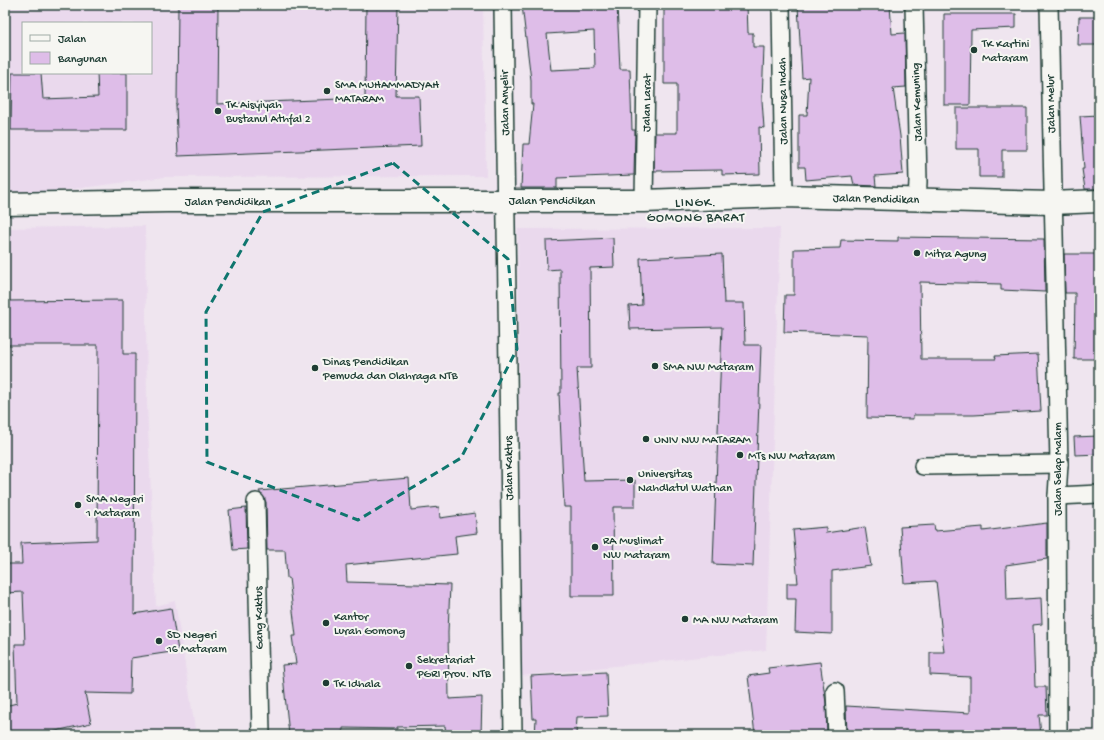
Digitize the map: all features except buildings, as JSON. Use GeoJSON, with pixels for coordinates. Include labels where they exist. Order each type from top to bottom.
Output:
{"type":"FeatureCollection","features":[{"type":"Feature","properties":{"kind":"main road","name":"Jalan Pendidikan"},"geometry":{"type":"LineString","coordinates":[[5,204],[167,200],[644,201],[784,196],[1052,204],[1099,201]]}},
{"type":"Feature","properties":{"kind":"street","name":"Jalan Anyelir"},"geometry":{"type":"LineString","coordinates":[[502,5],[506,174],[504,200]]}},
{"type":"Feature","properties":{"kind":"street","name":"Jalan Larat"},"geometry":{"type":"LineString","coordinates":[[644,201],[647,5]]}},
{"type":"Feature","properties":{"kind":"street","name":"Jalan Nusa Indah"},"geometry":{"type":"LineString","coordinates":[[781,5],[784,196]]}},
{"type":"Feature","properties":{"kind":"street","name":"Jalan Kemuning"},"geometry":{"type":"LineString","coordinates":[[914,5],[918,182],[917,199]]}},
{"type":"Feature","properties":{"kind":"street","name":"Jalan Melur"},"geometry":{"type":"LineString","coordinates":[[1049,5],[1052,204]]}},
{"type":"Feature","properties":{"kind":"street","name":"Jalan Kaktus"},"geometry":{"type":"LineString","coordinates":[[504,200],[513,735]]}},
{"type":"Feature","properties":{"kind":"street","name":"Jalan Selap Malam"},"geometry":{"type":"LineString","coordinates":[[1052,204],[1059,464],[1057,496],[1058,735]]}},
{"type":"Feature","properties":{"kind":"street"},"geometry":{"type":"LineString","coordinates":[[923,466],[1059,464]]}},
{"type":"Feature","properties":{"kind":"street"},"geometry":{"type":"LineString","coordinates":[[1057,496],[1099,494]]}},
{"type":"Feature","properties":{"kind":"street","name":"Gang Kaktus"},"geometry":{"type":"LineString","coordinates":[[256,502],[261,735]]}},
{"type":"Feature","properties":{"kind":"street"},"geometry":{"type":"LineString","coordinates":[[835,691],[837,735]]}},
{"type":"Feature","properties":{"kind":"highlighted area"},"geometry":{"type":"Polygon","coordinates":[[[393,163],[508,259],[517,349],[461,458],[358,520],[207,462],[206,312],[263,212],[393,163]]]}},
{"type":"Feature","properties":{"kind":"shaded area","name":"SMA MUHAMMADYAH MATARAM"},"geometry":{"type":"Polygon","coordinates":[[[5,5],[483,5],[486,176],[165,177],[5,198],[5,5]]]}},
{"type":"Feature","properties":{"kind":"shaded area","name":"SMA Negeri 1 Mataram"},"geometry":{"type":"Polygon","coordinates":[[[145,226],[147,404],[156,606],[175,601],[196,735],[5,735],[5,228],[145,226]]]}},
{"type":"Feature","properties":{"kind":"shaded area","name":"UNIV NW MATARAM"},"geometry":{"type":"Polygon","coordinates":[[[780,228],[766,650],[521,676],[518,229],[780,228]]]}},
{"type":"Feature","properties":{"kind":"place","name":"TK Kartini Mataram"},"geometry":{"type":"Point","coordinates":[974,50]}},
{"type":"Feature","properties":{"kind":"place","name":"SMA MUHAMMADYAH MATARAM"},"geometry":{"type":"Point","coordinates":[327,91]}},
{"type":"Feature","properties":{"kind":"place","name":"TK Aisyiyah Bustanul Athfal 2"},"geometry":{"type":"Point","coordinates":[218,111]}},
{"type":"Feature","properties":{"kind":"place","name":"Mitra Agung"},"geometry":{"type":"Point","coordinates":[917,253]}},
{"type":"Feature","properties":{"kind":"place","name":"SMA NW Mataram"},"geometry":{"type":"Point","coordinates":[655,366]}},
{"type":"Feature","properties":{"kind":"place","name":"Dinas Pendidikan Pemuda dan Olahraga NTB"},"geometry":{"type":"Point","coordinates":[315,368]}},
{"type":"Feature","properties":{"kind":"place","name":"UNIV NW MATARAM"},"geometry":{"type":"Point","coordinates":[646,439]}},
{"type":"Feature","properties":{"kind":"place","name":"MTs NW Mataram"},"geometry":{"type":"Point","coordinates":[740,455]}},
{"type":"Feature","properties":{"kind":"place","name":"Universitas Nahdlatul Wathan"},"geometry":{"type":"Point","coordinates":[630,480]}},
{"type":"Feature","properties":{"kind":"place","name":"SMA Negeri 1 Mataram"},"geometry":{"type":"Point","coordinates":[78,505]}},
{"type":"Feature","properties":{"kind":"place","name":"RA Muslimat NW Mataram"},"geometry":{"type":"Point","coordinates":[595,547]}},
{"type":"Feature","properties":{"kind":"place","name":"MA NW Mataram"},"geometry":{"type":"Point","coordinates":[685,619]}},
{"type":"Feature","properties":{"kind":"place","name":"Kantor Lurah Gomong"},"geometry":{"type":"Point","coordinates":[326,623]}},
{"type":"Feature","properties":{"kind":"place","name":"SD Negeri 16 Mataram"},"geometry":{"type":"Point","coordinates":[159,641]}},
{"type":"Feature","properties":{"kind":"place","name":"Sekretariat PGRI Prov. NTB"},"geometry":{"type":"Point","coordinates":[409,666]}},
{"type":"Feature","properties":{"kind":"place","name":"TK Idhala"},"geometry":{"type":"Point","coordinates":[326,683]}},
{"type":"Feature","properties":{"kind":"district","name":"LINGK. GOMONG BARAT"},"geometry":{"type":"Point","coordinates":[696,208]}}]}
